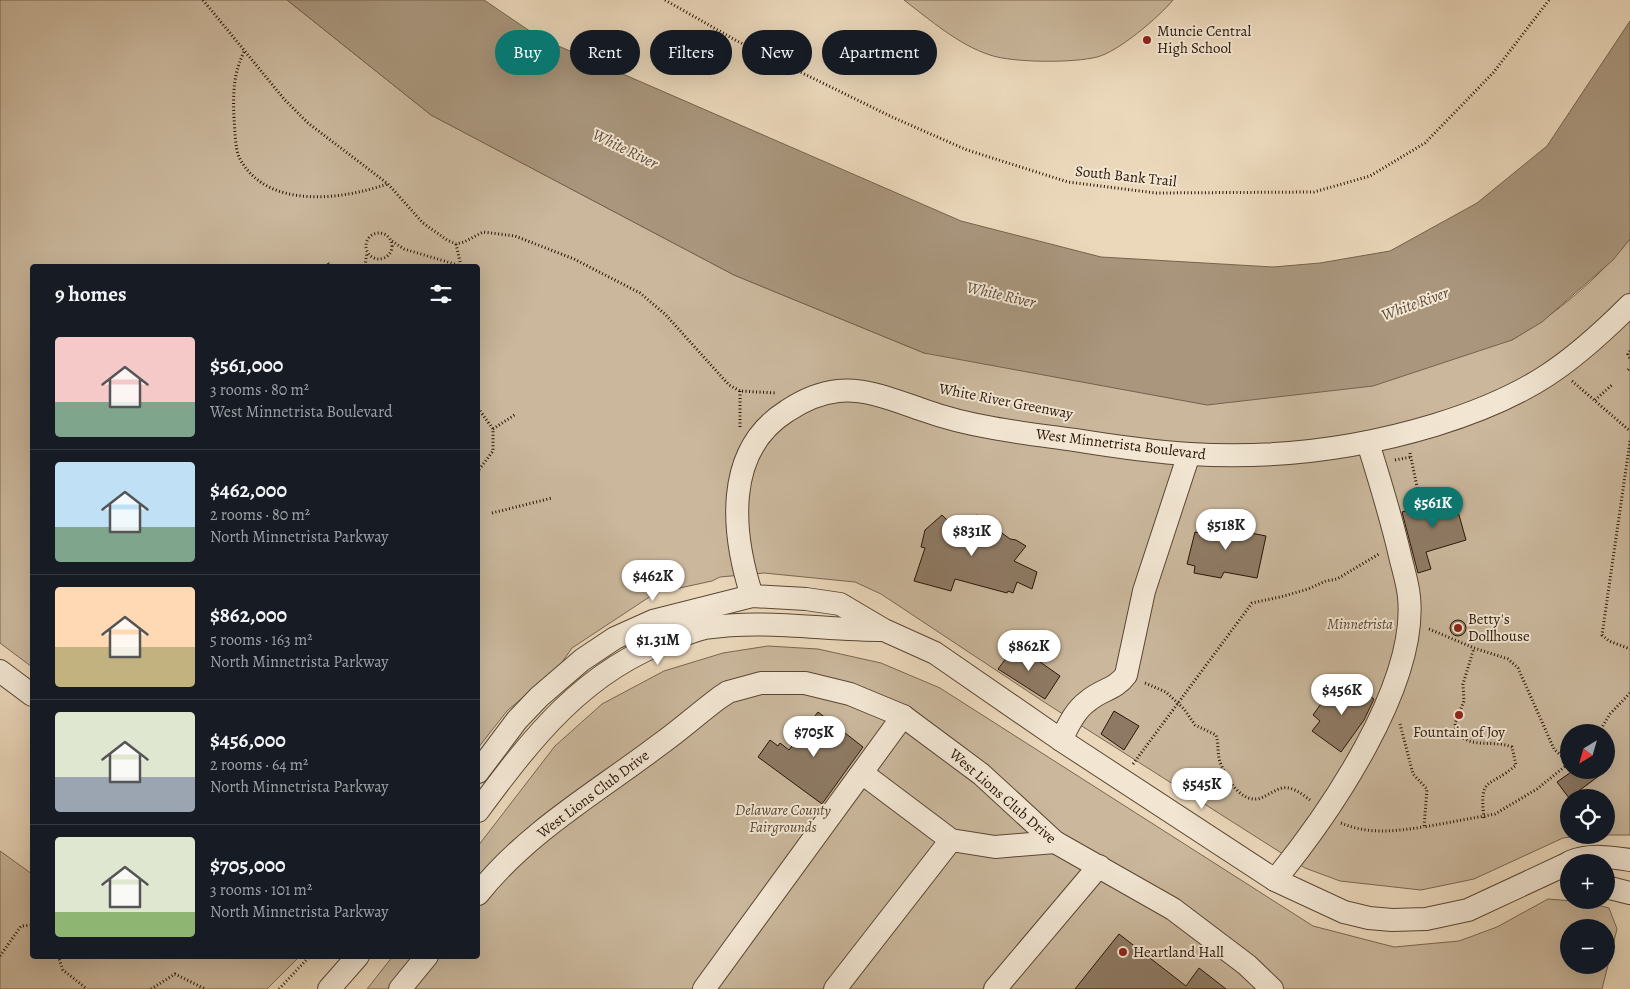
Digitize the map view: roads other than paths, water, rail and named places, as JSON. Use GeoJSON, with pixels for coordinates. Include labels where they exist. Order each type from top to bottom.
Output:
{"type":"FeatureCollection","features":[{"type":"Feature","properties":{"kind":"street","name":"West Minnetrista Boulevard"},"geometry":{"type":"LineString","coordinates":[[752,596],[738,539],[738,492],[743,464],[758,438],[778,416],[801,401],[820,394],[838,391],[861,391],[926,411],[992,428],[1189,454],[1239,455],[1306,452],[1368,443],[1462,416],[1522,390],[1547,376],[1583,349],[1630,305]]}},
{"type":"Feature","properties":{"kind":"street"},"geometry":{"type":"LineString","coordinates":[[1275,880],[1358,764],[1391,693],[1410,625],[1409,596],[1398,546],[1368,443]]}},
{"type":"Feature","properties":{"kind":"street"},"geometry":{"type":"LineString","coordinates":[[1060,740],[1082,706],[1101,692],[1119,685],[1126,675],[1144,591],[1189,454]]}},
{"type":"Feature","properties":{"kind":"street"},"geometry":{"type":"LineString","coordinates":[[480,769],[517,720],[539,697],[582,660],[615,638],[653,621],[752,596],[806,598],[840,604],[884,630],[944,658],[1060,740],[1275,880],[1344,912],[1369,918],[1392,920],[1426,919],[1468,910],[1560,867]]}},
{"type":"Feature","properties":{"kind":"street"},"geometry":{"type":"LineString","coordinates":[[480,808],[542,729],[564,707],[616,664],[661,643],[704,628],[742,625],[793,625],[842,630],[884,630]]}},
{"type":"Feature","properties":{"kind":"street"},"geometry":{"type":"LineString","coordinates":[[0,671],[30,694]]}},
{"type":"Feature","properties":{"kind":"street","name":"West Lions Club Drive"},"geometry":{"type":"LineString","coordinates":[[480,892],[513,856],[572,807],[660,745],[728,692],[761,683],[805,683],[850,694],[903,716],[981,774],[1055,842],[1173,909],[1247,965],[1272,989]]}},
{"type":"Feature","properties":{"kind":"street"},"geometry":{"type":"LineString","coordinates":[[704,989],[903,716]]}},
{"type":"Feature","properties":{"kind":"street"},"geometry":{"type":"LineString","coordinates":[[862,773],[951,840],[995,847],[1055,842]]}},
{"type":"Feature","properties":{"kind":"street"},"geometry":{"type":"LineString","coordinates":[[835,989],[951,840]]}},
{"type":"Feature","properties":{"kind":"street"},"geometry":{"type":"LineString","coordinates":[[1615,858],[1630,860]]}},
{"type":"Feature","properties":{"kind":"street"},"geometry":{"type":"LineString","coordinates":[[995,989],[1098,866]]}},
{"type":"Feature","properties":{"kind":"street"},"geometry":{"type":"LineString","coordinates":[[1546,873],[1560,876]]}},
{"type":"Feature","properties":{"kind":"street"},"geometry":{"type":"LineString","coordinates":[[1615,889],[1630,893]]}},
{"type":"Feature","properties":{"kind":"street"},"geometry":{"type":"LineString","coordinates":[[329,989],[355,959]]}},
{"type":"Feature","properties":{"kind":"street"},"geometry":{"type":"LineString","coordinates":[[400,989],[425,959]]}},
{"type":"Feature","properties":{"kind":"water","name":"White River"},"geometry":{"type":"Polygon","coordinates":[[[287,0],[484,0],[528,30],[495,30],[495,75],[560,75],[560,47],[570,51],[570,75],[625,75],[961,221],[1101,257],[1273,267],[1320,263],[1390,251],[1477,203],[1547,146],[1630,21],[1630,239],[1613,260],[1542,322],[1512,340],[1373,386],[1207,405],[924,353],[734,275],[431,115],[287,0]]]}},
{"type":"Feature","properties":{"kind":"place","name":"Muncie Central High School"},"geometry":{"type":"Point","coordinates":[1147,40]}},
{"type":"Feature","properties":{"kind":"place","name":"Betty's Dollhouse"},"geometry":{"type":"Point","coordinates":[1458,628]}},
{"type":"Feature","properties":{"kind":"place","name":"Fountain of Joy"},"geometry":{"type":"Point","coordinates":[1459,715]}},
{"type":"Feature","properties":{"kind":"place","name":"Heartland Hall"},"geometry":{"type":"Point","coordinates":[1123,952]}},
{"type":"Feature","properties":{"kind":"park label","name":"Minnetrista"},"geometry":{"type":"Point","coordinates":[1360,624]}},
{"type":"Feature","properties":{"kind":"park label","name":"Delaware County Fairgrounds"},"geometry":{"type":"Point","coordinates":[783,818]}}]}
